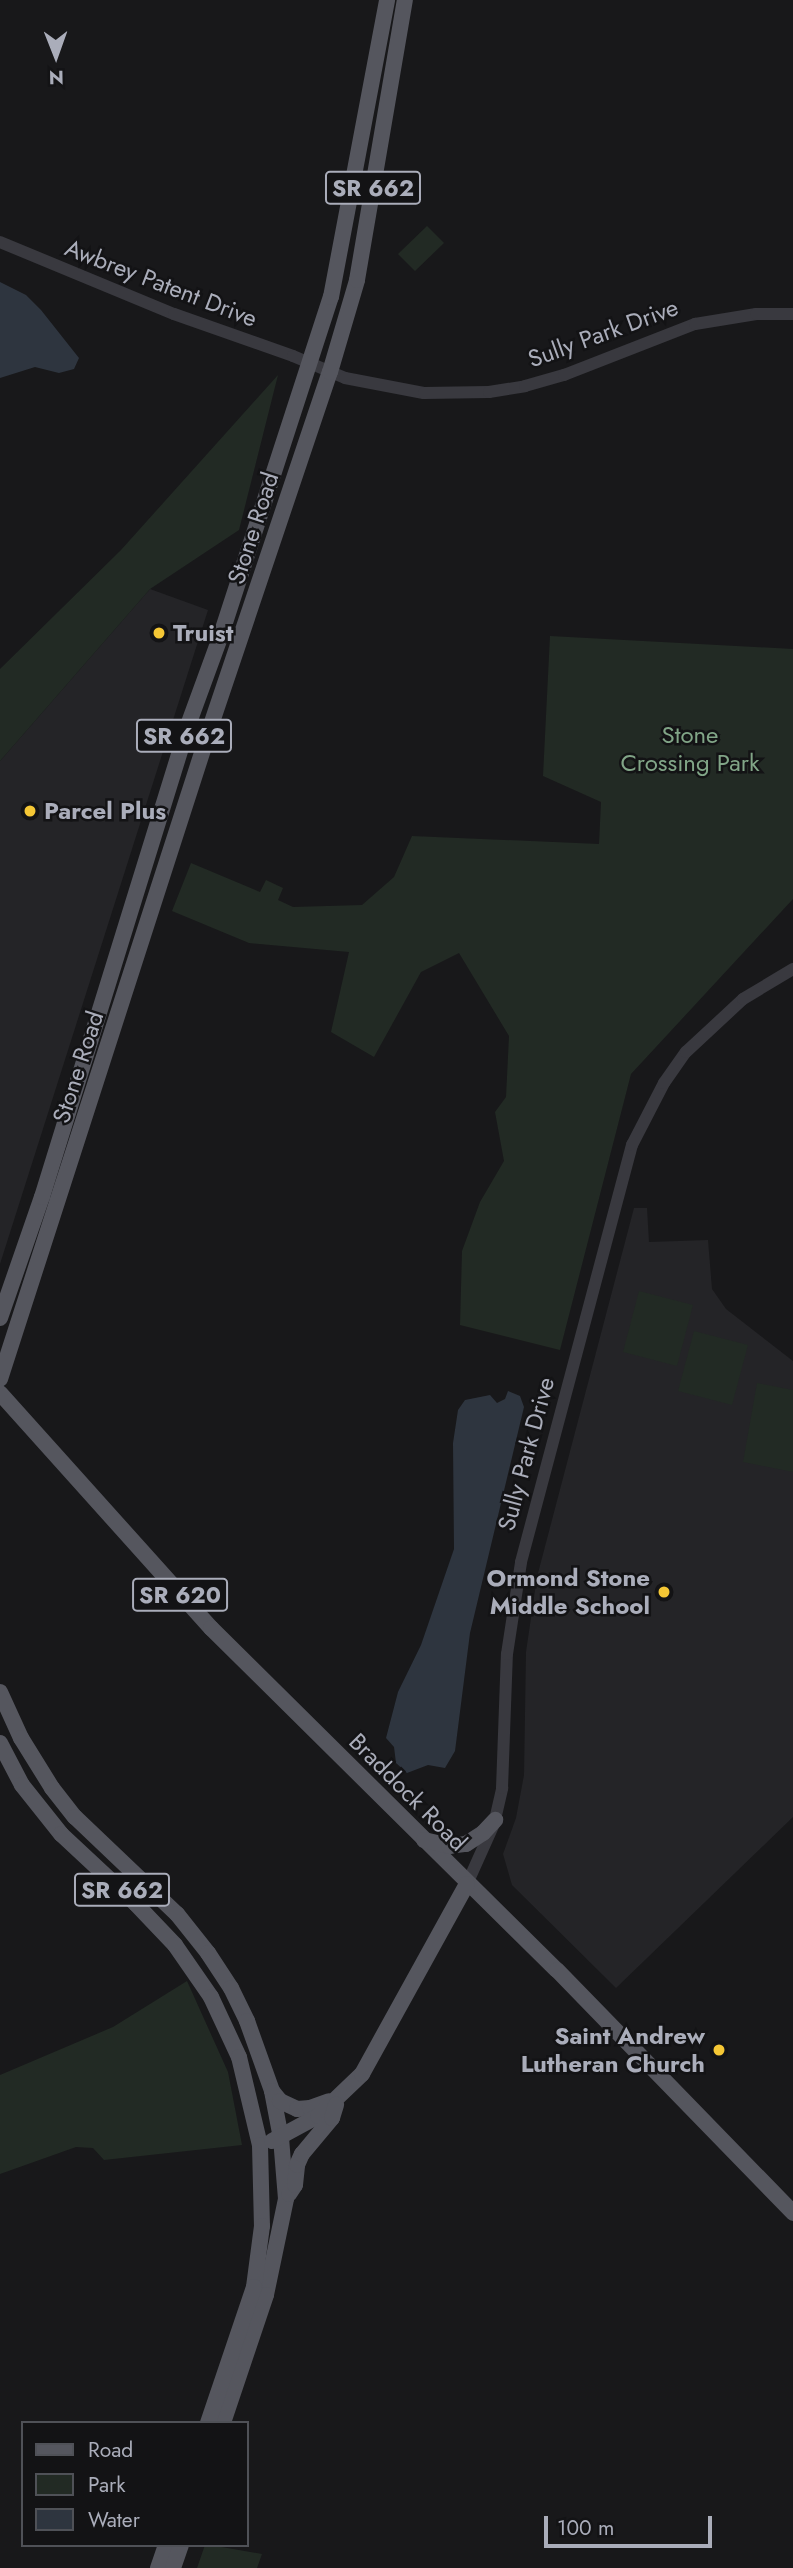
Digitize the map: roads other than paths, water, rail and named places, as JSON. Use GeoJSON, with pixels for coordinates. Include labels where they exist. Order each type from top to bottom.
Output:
{"type":"FeatureCollection","features":[{"type":"Feature","properties":{"kind":"main road","name":"Stone Road"},"geometry":{"type":"LineString","coordinates":[[0,1318],[3,1302],[42,1197],[187,727],[220,638],[337,271],[387,0]]}},
{"type":"Feature","properties":{"kind":"main road","name":"Stone Road"},"geometry":{"type":"LineString","coordinates":[[0,1379],[210,728],[330,372],[357,280],[405,0]]}},
{"type":"Feature","properties":{"kind":"main road","name":"Braddock Road"},"geometry":{"type":"LineString","coordinates":[[0,1393],[211,1628],[467,1884],[557,1970],[793,2213]]}},
{"type":"Feature","properties":{"kind":"main road","name":"SR 662"},"geometry":{"type":"LineString","coordinates":[[0,1692],[21,1738],[52,1788],[104,1846],[177,1913],[208,1953],[247,2021],[271,2089],[281,2138],[286,2199],[266,2295],[224,2421]]}},
{"type":"Feature","properties":{"kind":"main road","name":"SR 662"},"geometry":{"type":"LineString","coordinates":[[0,1743],[22,1784],[61,1834],[153,1920],[199,1978],[239,2057],[260,2145],[262,2226],[254,2287],[209,2421]]}},
{"type":"Feature","properties":{"kind":"main road"},"geometry":{"type":"LineString","coordinates":[[424,1840],[449,1846],[466,1844],[483,1833],[495,1820]]}},
{"type":"Feature","properties":{"kind":"main road","name":"Sully Park Drive"},"geometry":{"type":"LineString","coordinates":[[260,2145],[281,2138],[318,2116],[338,2100],[375,2054],[467,1884]]}},
{"type":"Feature","properties":{"kind":"main road"},"geometry":{"type":"LineString","coordinates":[[271,2089],[280,2101],[297,2109],[338,2100]]}},
{"type":"Feature","properties":{"kind":"main road"},"geometry":{"type":"LineString","coordinates":[[286,2199],[295,2185],[297,2165],[304,2151],[332,2118],[338,2100]]}},
{"type":"Feature","properties":{"kind":"main road"},"geometry":{"type":"LineString","coordinates":[[158,2568],[165,2547]]}},
{"type":"Feature","properties":{"kind":"main road"},"geometry":{"type":"LineString","coordinates":[[173,2568],[180,2547]]}},
{"type":"Feature","properties":{"kind":"street","name":"Awbrey Patent Drive"},"geometry":{"type":"LineString","coordinates":[[0,242],[174,314],[307,363]]}},
{"type":"Feature","properties":{"kind":"street","name":"Sully Park Drive"},"geometry":{"type":"LineString","coordinates":[[307,363],[330,372],[402,391],[489,391],[564,375],[695,324],[756,314],[793,314]]}},
{"type":"Feature","properties":{"kind":"street","name":"Sully Park Drive"},"geometry":{"type":"LineString","coordinates":[[467,1884],[495,1820],[506,1755],[507,1654],[517,1584],[632,1145],[664,1083],[686,1052],[743,999],[793,969]]}},
{"type":"Feature","properties":{"kind":"water"},"geometry":{"type":"Polygon","coordinates":[[[0,282],[26,295],[41,310],[79,358],[74,369],[59,373],[35,367],[0,378],[0,282]]]}},
{"type":"Feature","properties":{"kind":"water"},"geometry":{"type":"Polygon","coordinates":[[[508,1391],[520,1396],[524,1407],[470,1633],[455,1751],[445,1768],[428,1765],[407,1773],[396,1763],[394,1747],[386,1738],[398,1692],[421,1645],[454,1549],[453,1443],[458,1410],[465,1400],[490,1395],[497,1403],[505,1399],[508,1391]]]}},
{"type":"Feature","properties":{"kind":"place","name":"Truist"},"geometry":{"type":"Point","coordinates":[159,633]}},
{"type":"Feature","properties":{"kind":"place","name":"Parcel Plus"},"geometry":{"type":"Point","coordinates":[30,811]}},
{"type":"Feature","properties":{"kind":"place","name":"Ormond Stone Middle School"},"geometry":{"type":"Point","coordinates":[664,1592]}},
{"type":"Feature","properties":{"kind":"place","name":"Saint Andrew Lutheran Church"},"geometry":{"type":"Point","coordinates":[719,2050]}},
{"type":"Feature","properties":{"kind":"park label","name":"Stone Crossing Park"},"geometry":{"type":"Point","coordinates":[690,749]}}]}
